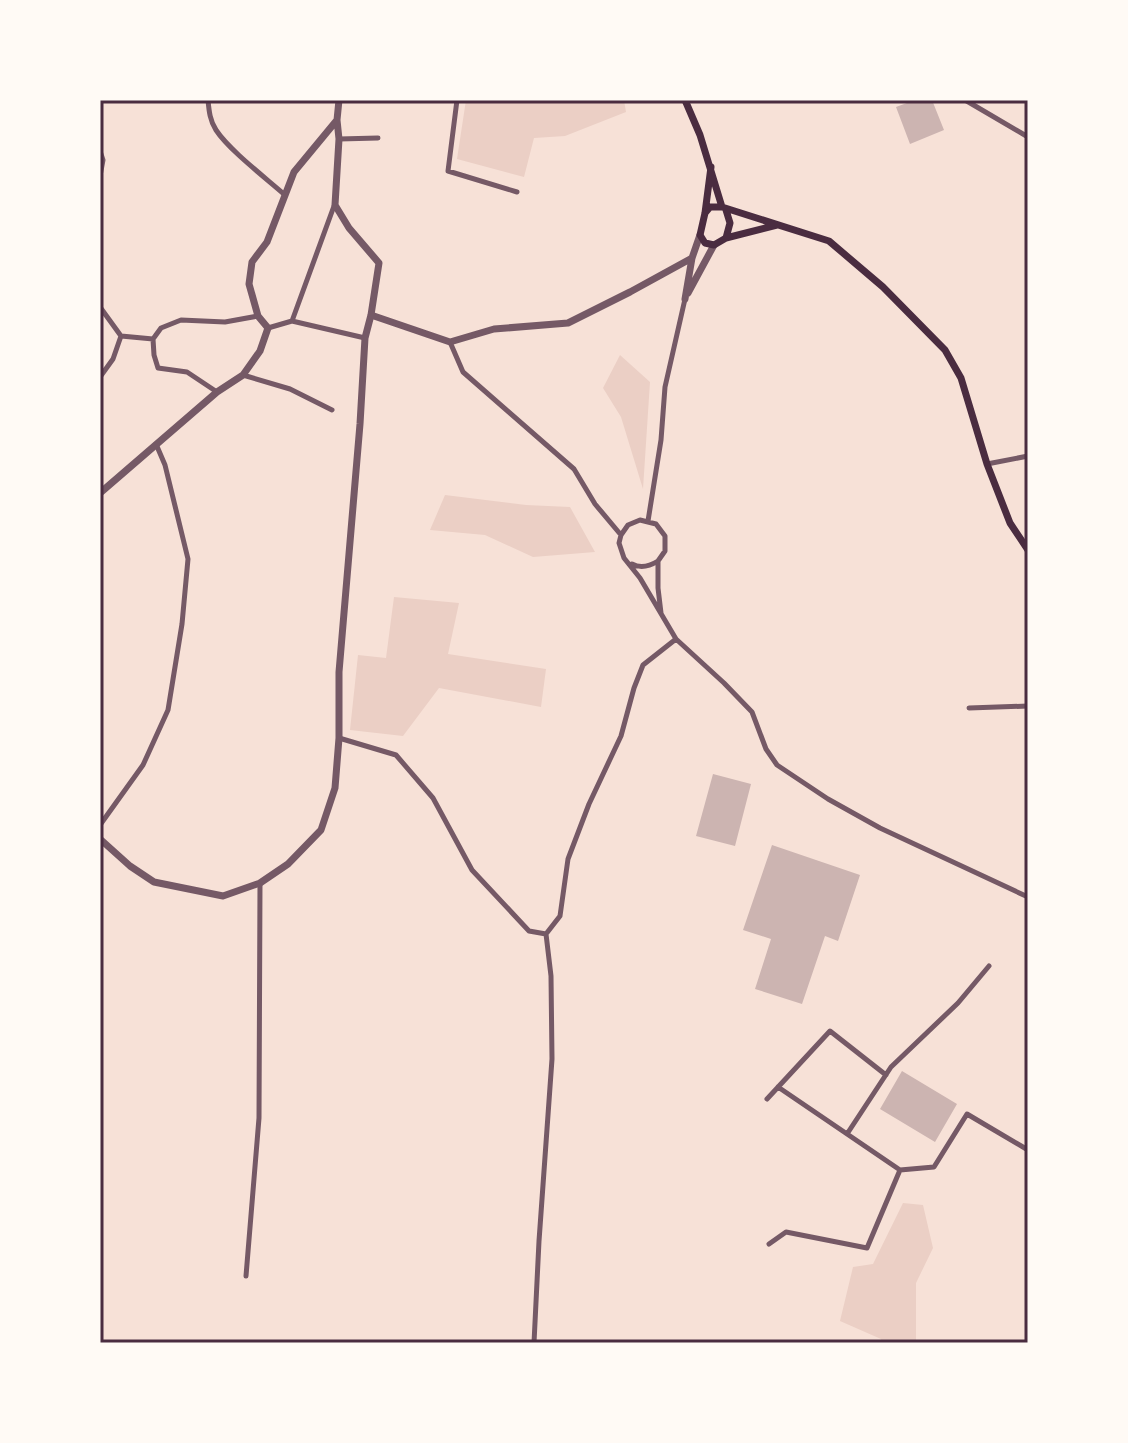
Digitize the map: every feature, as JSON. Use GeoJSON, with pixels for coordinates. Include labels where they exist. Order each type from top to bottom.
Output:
{"type":"FeatureCollection","features":[{"type":"Feature","properties":{"kind":"main road"},"geometry":{"type":"LineString","coordinates":[[685,100],[730,223],[726,238]]}},
{"type":"Feature","properties":{"kind":"main road"},"geometry":{"type":"LineString","coordinates":[[711,167],[700,235],[705,243],[714,245],[726,238],[777,225]]}},
{"type":"Feature","properties":{"kind":"main road"},"geometry":{"type":"LineString","coordinates":[[705,213],[710,207],[724,208],[829,241],[883,287],[945,350],[961,378],[987,464],[1010,523],[1028,550]]}},
{"type":"Feature","properties":{"kind":"street"},"geometry":{"type":"LineString","coordinates":[[208,100],[209,114],[216,130],[286,196]]}},
{"type":"Feature","properties":{"kind":"street"},"geometry":{"type":"LineString","coordinates":[[292,321],[335,205],[339,100]]}},
{"type":"Feature","properties":{"kind":"street"},"geometry":{"type":"LineString","coordinates":[[457,100],[448,171],[517,192]]}},
{"type":"Feature","properties":{"kind":"street"},"geometry":{"type":"LineString","coordinates":[[965,100],[1028,137]]}},
{"type":"Feature","properties":{"kind":"street"},"geometry":{"type":"LineString","coordinates":[[268,328],[258,316],[249,284],[252,262],[267,242],[294,172],[337,120]]}},
{"type":"Feature","properties":{"kind":"street"},"geometry":{"type":"LineString","coordinates":[[339,139],[378,138]]}},
{"type":"Feature","properties":{"kind":"street"},"geometry":{"type":"LineString","coordinates":[[100,151],[103,160],[100,176]]}},
{"type":"Feature","properties":{"kind":"street"},"geometry":{"type":"LineString","coordinates":[[100,839],[130,866],[154,882],[223,896],[260,883],[288,864],[321,830],[335,788],[339,672],[365,338],[379,263],[349,228],[335,205]]}},
{"type":"Feature","properties":{"kind":"street"},"geometry":{"type":"LineString","coordinates":[[648,521],[661,440],[665,387],[692,258],[700,235]]}},
{"type":"Feature","properties":{"kind":"street"},"geometry":{"type":"LineString","coordinates":[[685,299],[714,245]]}},
{"type":"Feature","properties":{"kind":"street"},"geometry":{"type":"LineString","coordinates":[[371,315],[450,342],[494,329],[568,323],[692,258]]}},
{"type":"Feature","properties":{"kind":"street"},"geometry":{"type":"LineString","coordinates":[[100,307],[121,336],[153,339]]}},
{"type":"Feature","properties":{"kind":"street"},"geometry":{"type":"LineString","coordinates":[[217,392],[187,372],[158,368],[153,339],[161,328],[181,320],[225,322],[258,316]]}},
{"type":"Feature","properties":{"kind":"street"},"geometry":{"type":"LineString","coordinates":[[268,328],[292,321],[365,338]]}},
{"type":"Feature","properties":{"kind":"street"},"geometry":{"type":"LineString","coordinates":[[100,493],[217,392],[243,375],[260,351],[268,328]]}},
{"type":"Feature","properties":{"kind":"street"},"geometry":{"type":"LineString","coordinates":[[100,377],[113,359],[121,336]]}},
{"type":"Feature","properties":{"kind":"street"},"geometry":{"type":"LineString","coordinates":[[450,342],[463,372],[574,469],[595,504],[621,535]]}},
{"type":"Feature","properties":{"kind":"street"},"geometry":{"type":"LineString","coordinates":[[243,375],[290,389],[332,410]]}},
{"type":"Feature","properties":{"kind":"street"},"geometry":{"type":"LineString","coordinates":[[100,825],[143,765],[168,710],[182,624],[188,559],[165,465],[156,444]]}},
{"type":"Feature","properties":{"kind":"street"},"geometry":{"type":"LineString","coordinates":[[987,464],[1028,456]]}},
{"type":"Feature","properties":{"kind":"street"},"geometry":{"type":"LineString","coordinates":[[628,562],[641,567],[658,561],[665,551],[665,536],[656,524],[640,520],[632,522],[621,535],[620,550],[676,639],[752,712],[766,749],[777,765],[880,828],[1028,897]]}},
{"type":"Feature","properties":{"kind":"street"},"geometry":{"type":"LineString","coordinates":[[658,561],[661,613]]}},
{"type":"Feature","properties":{"kind":"street"},"geometry":{"type":"LineString","coordinates":[[534,1343],[552,1059],[551,976],[546,934],[560,916],[568,859],[589,804],[621,736],[643,665],[676,639]]}},
{"type":"Feature","properties":{"kind":"street"},"geometry":{"type":"LineString","coordinates":[[969,708],[1028,706]]}},
{"type":"Feature","properties":{"kind":"street"},"geometry":{"type":"LineString","coordinates":[[339,738],[396,755],[433,798],[472,870],[529,931],[546,934]]}},
{"type":"Feature","properties":{"kind":"street"},"geometry":{"type":"LineString","coordinates":[[246,1276],[259,1118],[260,883]]}},
{"type":"Feature","properties":{"kind":"street"},"geometry":{"type":"LineString","coordinates":[[847,1134],[891,1067],[958,1003],[989,966]]}},
{"type":"Feature","properties":{"kind":"street"},"geometry":{"type":"LineString","coordinates":[[767,1099],[830,1031],[886,1075]]}},
{"type":"Feature","properties":{"kind":"street"},"geometry":{"type":"LineString","coordinates":[[778,1087],[900,1170],[934,1167],[967,1114],[1028,1150]]}},
{"type":"Feature","properties":{"kind":"street"},"geometry":{"type":"LineString","coordinates":[[769,1244],[786,1232],[867,1248],[900,1170]]}},
{"type":"Feature","properties":{"kind":"shaded area"},"geometry":{"type":"Polygon","coordinates":[[[466,100],[624,100],[626,112],[565,136],[534,138],[524,177],[457,159],[466,100]]]}},
{"type":"Feature","properties":{"kind":"shaded area"},"geometry":{"type":"Polygon","coordinates":[[[620,355],[650,382],[643,489],[621,417],[603,388],[620,355]]]}},
{"type":"Feature","properties":{"kind":"shaded area"},"geometry":{"type":"Polygon","coordinates":[[[445,495],[570,507],[595,552],[533,557],[485,535],[430,530],[445,495]]]}},
{"type":"Feature","properties":{"kind":"shaded area"},"geometry":{"type":"Polygon","coordinates":[[[394,597],[459,603],[448,654],[546,669],[541,707],[439,688],[403,736],[350,730],[358,655],[386,658],[394,597]]]}},
{"type":"Feature","properties":{"kind":"shaded area"},"geometry":{"type":"Polygon","coordinates":[[[903,1203],[923,1205],[933,1248],[916,1283],[916,1343],[882,1343],[881,1339],[840,1321],[853,1267],[873,1264],[903,1203]]]}},
{"type":"Feature","properties":{"kind":"building"},"geometry":{"type":"Polygon","coordinates":[[[915,100],[932,100],[944,130],[910,144],[896,107],[915,100]]]}},
{"type":"Feature","properties":{"kind":"building"},"geometry":{"type":"Polygon","coordinates":[[[713,774],[751,784],[735,846],[696,836],[713,774]]]}},
{"type":"Feature","properties":{"kind":"building"},"geometry":{"type":"Polygon","coordinates":[[[772,845],[860,875],[838,941],[825,936],[802,1004],[755,989],[771,939],[743,930],[772,845]]]}},
{"type":"Feature","properties":{"kind":"building"},"geometry":{"type":"Polygon","coordinates":[[[902,1071],[957,1104],[935,1142],[880,1109],[902,1071]]]}}]}
